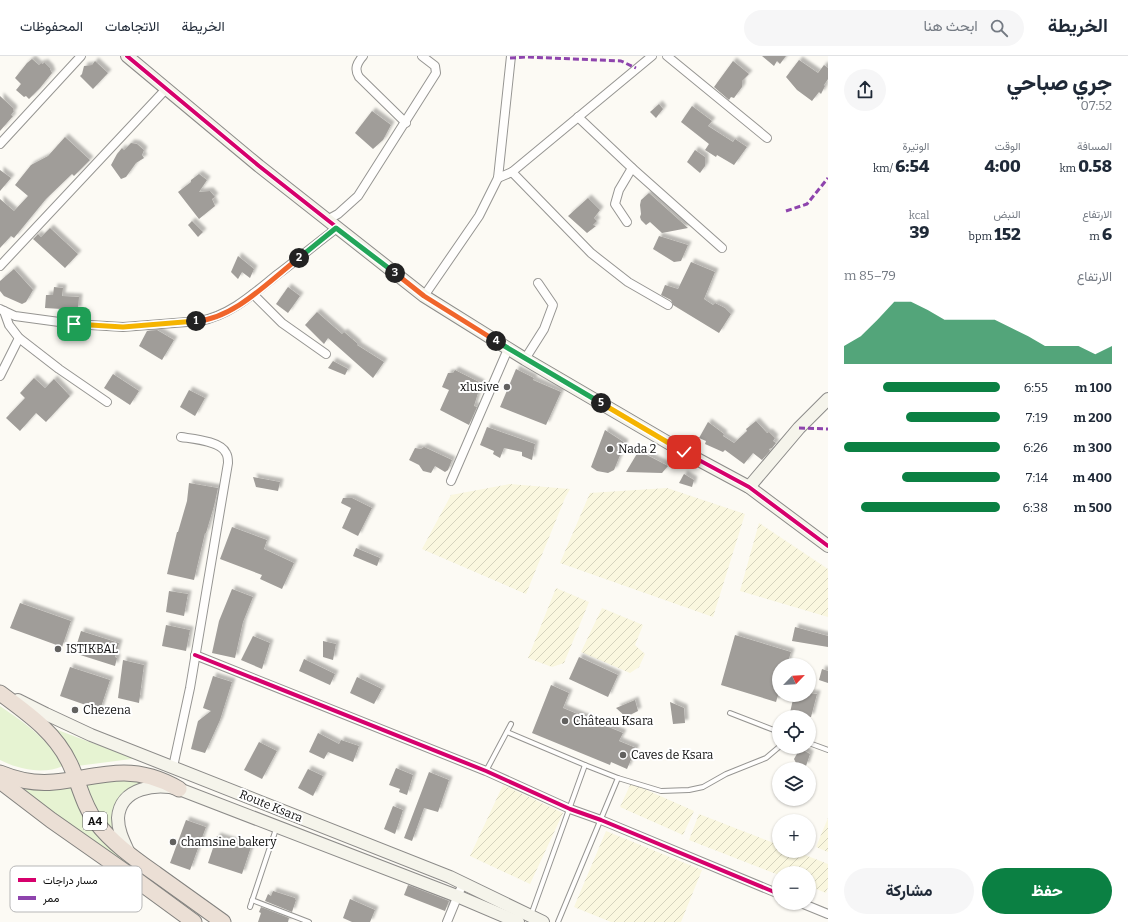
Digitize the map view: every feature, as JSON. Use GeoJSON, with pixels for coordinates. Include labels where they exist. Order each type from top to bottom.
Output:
{"type":"FeatureCollection","features":[{"type":"Feature","properties":{"kind":"highway","name":"A4"},"geometry":{"type":"LineString","coordinates":[[0,691],[52,736],[64,754],[76,778],[85,802],[96,822],[131,856],[223,922]]}},
{"type":"Feature","properties":{"kind":"highway"},"geometry":{"type":"LineString","coordinates":[[0,772],[11,777],[33,782],[55,782],[118,773],[139,774],[160,779],[179,789]]}},
{"type":"Feature","properties":{"kind":"highway","name":"A4"},"geometry":{"type":"LineString","coordinates":[[0,780],[51,820],[117,866]]}},
{"type":"Feature","properties":{"kind":"highway","name":"A4"},"geometry":{"type":"LineString","coordinates":[[142,884],[194,922]]}},
{"type":"Feature","properties":{"kind":"main road"},"geometry":{"type":"LineString","coordinates":[[127,56],[259,166],[424,296],[525,359],[684,452],[749,487],[828,546]]}},
{"type":"Feature","properties":{"kind":"main road"},"geometry":{"type":"LineString","coordinates":[[749,487],[799,428],[828,399]]}},
{"type":"Feature","properties":{"kind":"main road","name":"Route Ksara"},"geometry":{"type":"LineString","coordinates":[[0,691],[68,725],[463,883],[529,919],[543,922]]}},
{"type":"Feature","properties":{"kind":"main road","name":"Route Ksara"},"geometry":{"type":"LineString","coordinates":[[131,856],[123,841],[119,826],[120,811],[126,799],[137,791],[145,788],[162,786],[179,789],[277,826],[457,896],[518,922]]}},
{"type":"Feature","properties":{"kind":"street"},"geometry":{"type":"LineString","coordinates":[[0,144],[81,56]]}},
{"type":"Feature","properties":{"kind":"street"},"geometry":{"type":"LineString","coordinates":[[363,56],[357,65],[357,73],[359,77],[406,123]]}},
{"type":"Feature","properties":{"kind":"street"},"geometry":{"type":"LineString","coordinates":[[2,310],[15,316],[74,324],[123,327],[211,319],[228,312],[253,294],[332,224],[338,214],[358,196],[406,123],[436,73],[435,66],[422,56]]}},
{"type":"Feature","properties":{"kind":"street"},"geometry":{"type":"LineString","coordinates":[[424,296],[479,216],[498,178],[510,56]]}},
{"type":"Feature","properties":{"kind":"street"},"geometry":{"type":"LineString","coordinates":[[498,178],[512,172],[652,56]]}},
{"type":"Feature","properties":{"kind":"street"},"geometry":{"type":"LineString","coordinates":[[667,56],[767,138]]}},
{"type":"Feature","properties":{"kind":"street"},"geometry":{"type":"LineString","coordinates":[[0,266],[166,89]]}},
{"type":"Feature","properties":{"kind":"street"},"geometry":{"type":"LineString","coordinates":[[578,117],[632,168],[722,248]]}},
{"type":"Feature","properties":{"kind":"street"},"geometry":{"type":"LineString","coordinates":[[627,222],[615,204],[619,190],[632,168]]}},
{"type":"Feature","properties":{"kind":"street"},"geometry":{"type":"LineString","coordinates":[[512,172],[591,253],[628,282],[668,305]]}},
{"type":"Feature","properties":{"kind":"street"},"geometry":{"type":"LineString","coordinates":[[525,359],[544,329],[553,304],[538,284]]}},
{"type":"Feature","properties":{"kind":"street"},"geometry":{"type":"LineString","coordinates":[[253,294],[282,323],[326,354]]}},
{"type":"Feature","properties":{"kind":"street"},"geometry":{"type":"LineString","coordinates":[[2,310],[9,325],[19,338],[59,369],[107,402]]}},
{"type":"Feature","properties":{"kind":"street"},"geometry":{"type":"LineString","coordinates":[[0,376],[19,338]]}},
{"type":"Feature","properties":{"kind":"street"},"geometry":{"type":"LineString","coordinates":[[451,481],[508,349]]}},
{"type":"Feature","properties":{"kind":"street"},"geometry":{"type":"LineString","coordinates":[[173,767],[195,654],[228,463],[226,453],[219,446],[182,437]]}},
{"type":"Feature","properties":{"kind":"street"},"geometry":{"type":"LineString","coordinates":[[195,654],[486,771],[570,809],[601,820],[772,891]]}},
{"type":"Feature","properties":{"kind":"street"},"geometry":{"type":"LineString","coordinates":[[447,922],[463,883]]}},
{"type":"Feature","properties":{"kind":"street"},"geometry":{"type":"LineString","coordinates":[[816,909],[828,914]]}},
{"type":"Feature","properties":{"kind":"lane"},"geometry":{"type":"LineString","coordinates":[[730,713],[772,729]]}},
{"type":"Feature","properties":{"kind":"lane"},"geometry":{"type":"LineString","coordinates":[[486,771],[511,724]]}},
{"type":"Feature","properties":{"kind":"lane"},"geometry":{"type":"LineString","coordinates":[[507,732],[618,778],[661,791],[690,790],[703,787],[726,774],[766,758],[772,753]]}},
{"type":"Feature","properties":{"kind":"lane"},"geometry":{"type":"LineString","coordinates":[[816,746],[828,750]]}},
{"type":"Feature","properties":{"kind":"lane"},"geometry":{"type":"LineString","coordinates":[[529,919],[585,765]]}},
{"type":"Feature","properties":{"kind":"lane"},"geometry":{"type":"LineString","coordinates":[[558,922],[618,778]]}},
{"type":"Feature","properties":{"kind":"lane"},"geometry":{"type":"LineString","coordinates":[[250,906],[277,826]]}},
{"type":"Feature","properties":{"kind":"lane"},"geometry":{"type":"LineString","coordinates":[[252,900],[309,922]]}},
{"type":"Feature","properties":{"kind":"shaded area"},"geometry":{"type":"Polygon","coordinates":[[[510,484],[570,489],[526,594],[422,549],[451,495],[510,484]]]}},
{"type":"Feature","properties":{"kind":"shaded area"},"geometry":{"type":"Polygon","coordinates":[[[667,488],[745,514],[713,617],[560,563],[590,493],[667,488]]]}},
{"type":"Feature","properties":{"kind":"shaded area"},"geometry":{"type":"Polygon","coordinates":[[[759,523],[828,569],[828,617],[740,591],[759,523]]]}},
{"type":"Feature","properties":{"kind":"shaded area"},"geometry":{"type":"Polygon","coordinates":[[[556,588],[589,602],[564,663],[552,667],[528,658],[556,588]]]}},
{"type":"Feature","properties":{"kind":"shaded area"},"geometry":{"type":"Polygon","coordinates":[[[602,608],[643,625],[635,645],[645,654],[639,667],[630,673],[581,652],[602,608]]]}},
{"type":"Feature","properties":{"kind":"shaded area"},"geometry":{"type":"Polygon","coordinates":[[[631,783],[694,811],[683,835],[620,807],[631,783]]]}},
{"type":"Feature","properties":{"kind":"shaded area"},"geometry":{"type":"Polygon","coordinates":[[[503,785],[563,813],[530,884],[470,856],[503,785]]]}},
{"type":"Feature","properties":{"kind":"shaded area"},"geometry":{"type":"Polygon","coordinates":[[[699,814],[772,842],[772,858],[813,858],[828,864],[828,887],[826,893],[816,889],[816,866],[772,866],[772,872],[689,840],[699,814]]]}},
{"type":"Feature","properties":{"kind":"shaded area"},"geometry":{"type":"Polygon","coordinates":[[[828,818],[828,852],[816,847],[828,818]]]}},
{"type":"Feature","properties":{"kind":"shaded area"},"geometry":{"type":"Polygon","coordinates":[[[606,831],[702,870],[681,922],[611,922],[574,907],[606,831]]]}},
{"type":"Feature","properties":{"kind":"green space"},"geometry":{"type":"Polygon","coordinates":[[[0,706],[43,739],[63,766],[47,770],[31,770],[0,760],[0,706]]]}},
{"type":"Feature","properties":{"kind":"green space"},"geometry":{"type":"Polygon","coordinates":[[[55,729],[95,744],[139,758],[77,766],[55,729]]]}},
{"type":"Feature","properties":{"kind":"green space"},"geometry":{"type":"Polygon","coordinates":[[[119,779],[145,782],[114,809],[112,818],[112,832],[108,829],[81,783],[119,779]]]}},
{"type":"Feature","properties":{"kind":"green space"},"geometry":{"type":"Polygon","coordinates":[[[72,787],[126,860],[133,866],[125,866],[72,829],[24,789],[50,790],[72,787]]]}},
{"type":"Feature","properties":{"kind":"green space"},"geometry":{"type":"Polygon","coordinates":[[[142,873],[152,881],[151,884],[142,878],[142,873]]]}},
{"type":"Feature","properties":{"kind":"building"},"geometry":{"type":"Polygon","coordinates":[[[762,56],[786,56],[780,64],[777,61],[774,66],[762,56]]]}},
{"type":"Feature","properties":{"kind":"building"},"geometry":{"type":"Polygon","coordinates":[[[32,59],[39,65],[41,63],[43,64],[44,62],[51,69],[52,73],[29,99],[26,96],[24,97],[16,90],[21,84],[15,78],[32,59]]]}},
{"type":"Feature","properties":{"kind":"building"},"geometry":{"type":"Polygon","coordinates":[[[799,60],[818,73],[824,65],[828,68],[828,79],[824,85],[825,86],[821,94],[819,92],[812,101],[797,90],[786,77],[799,60]]]}},
{"type":"Feature","properties":{"kind":"building"},"geometry":{"type":"Polygon","coordinates":[[[95,61],[108,73],[93,89],[80,76],[84,66],[92,65],[95,61]]]}},
{"type":"Feature","properties":{"kind":"building"},"geometry":{"type":"Polygon","coordinates":[[[733,61],[749,74],[742,81],[742,87],[734,98],[731,97],[729,100],[714,87],[733,61]]]}},
{"type":"Feature","properties":{"kind":"building"},"geometry":{"type":"Polygon","coordinates":[[[0,96],[14,109],[14,111],[11,115],[13,116],[0,131],[0,96]]]}},
{"type":"Feature","properties":{"kind":"building"},"geometry":{"type":"Polygon","coordinates":[[[659,104],[663,109],[656,118],[650,112],[659,104]]]}},
{"type":"Feature","properties":{"kind":"building"},"geometry":{"type":"Polygon","coordinates":[[[692,106],[712,121],[708,126],[733,142],[735,139],[747,147],[734,165],[705,150],[709,144],[681,122],[692,106]]]}},
{"type":"Feature","properties":{"kind":"building"},"geometry":{"type":"Polygon","coordinates":[[[372,111],[391,125],[383,140],[373,149],[355,133],[372,111]]]}},
{"type":"Feature","properties":{"kind":"building"},"geometry":{"type":"Polygon","coordinates":[[[65,137],[90,160],[74,176],[72,174],[46,199],[14,238],[11,236],[0,248],[0,199],[14,211],[28,196],[15,185],[31,165],[48,156],[65,137]]]}},
{"type":"Feature","properties":{"kind":"building"},"geometry":{"type":"Polygon","coordinates":[[[131,143],[137,144],[144,150],[142,155],[144,158],[136,163],[126,177],[121,179],[111,165],[122,148],[124,150],[131,143]]]}},
{"type":"Feature","properties":{"kind":"building"},"geometry":{"type":"Polygon","coordinates":[[[695,150],[705,157],[705,166],[700,173],[687,162],[695,150]]]}},
{"type":"Feature","properties":{"kind":"building"},"geometry":{"type":"Polygon","coordinates":[[[0,170],[11,178],[0,191],[0,170]]]}},
{"type":"Feature","properties":{"kind":"building"},"geometry":{"type":"Polygon","coordinates":[[[199,174],[207,180],[199,192],[210,191],[215,197],[212,199],[215,206],[199,219],[178,192],[199,174]]]}},
{"type":"Feature","properties":{"kind":"building"},"geometry":{"type":"Polygon","coordinates":[[[649,193],[688,228],[662,233],[650,222],[646,225],[640,217],[640,205],[641,200],[649,193]]]}},
{"type":"Feature","properties":{"kind":"building"},"geometry":{"type":"Polygon","coordinates":[[[588,198],[600,210],[594,218],[597,221],[593,225],[596,226],[587,233],[568,216],[588,198]]]}},
{"type":"Feature","properties":{"kind":"building"},"geometry":{"type":"Polygon","coordinates":[[[192,221],[203,232],[198,237],[188,225],[192,221]]]}},
{"type":"Feature","properties":{"kind":"building"},"geometry":{"type":"Polygon","coordinates":[[[50,228],[78,254],[65,268],[33,239],[38,234],[41,237],[50,228]]]}},
{"type":"Feature","properties":{"kind":"building"},"geometry":{"type":"Polygon","coordinates":[[[659,236],[688,245],[681,261],[674,262],[653,249],[659,236]]]}},
{"type":"Feature","properties":{"kind":"building"},"geometry":{"type":"Polygon","coordinates":[[[238,256],[254,269],[250,278],[242,272],[238,279],[231,272],[238,256]]]}},
{"type":"Feature","properties":{"kind":"building"},"geometry":{"type":"Polygon","coordinates":[[[691,262],[715,272],[704,299],[713,305],[715,303],[725,308],[731,314],[719,333],[673,305],[671,300],[661,295],[665,285],[678,289],[691,262]]]}},
{"type":"Feature","properties":{"kind":"building"},"geometry":{"type":"Polygon","coordinates":[[[14,269],[33,290],[26,302],[22,304],[4,296],[0,291],[0,281],[14,269]]]}},
{"type":"Feature","properties":{"kind":"building"},"geometry":{"type":"Polygon","coordinates":[[[54,287],[63,288],[62,296],[79,297],[78,310],[45,308],[46,295],[53,295],[54,287]]]}},
{"type":"Feature","properties":{"kind":"building"},"geometry":{"type":"Polygon","coordinates":[[[288,287],[300,296],[288,313],[276,304],[288,287]]]}},
{"type":"Feature","properties":{"kind":"building"},"geometry":{"type":"Polygon","coordinates":[[[317,312],[342,334],[344,332],[358,344],[357,345],[384,362],[373,378],[328,338],[324,344],[305,325],[317,312]]]}},
{"type":"Feature","properties":{"kind":"building"},"geometry":{"type":"Polygon","coordinates":[[[157,330],[174,340],[162,360],[139,346],[147,331],[157,330]]]}},
{"type":"Feature","properties":{"kind":"building"},"geometry":{"type":"Polygon","coordinates":[[[333,361],[348,369],[345,375],[328,368],[333,361]]]}},
{"type":"Feature","properties":{"kind":"building"},"geometry":{"type":"Polygon","coordinates":[[[516,369],[534,378],[533,380],[561,392],[546,425],[500,407],[516,369]]]}},
{"type":"Feature","properties":{"kind":"building"},"geometry":{"type":"Polygon","coordinates":[[[455,370],[481,383],[474,406],[477,407],[469,425],[440,410],[449,390],[442,387],[448,373],[453,373],[455,370]]]}},
{"type":"Feature","properties":{"kind":"building"},"geometry":{"type":"Polygon","coordinates":[[[113,374],[139,391],[130,405],[104,388],[113,374]]]}},
{"type":"Feature","properties":{"kind":"building"},"geometry":{"type":"Polygon","coordinates":[[[34,378],[45,388],[54,379],[70,396],[46,422],[36,413],[20,431],[6,418],[25,398],[20,393],[34,378]]]}},
{"type":"Feature","properties":{"kind":"building"},"geometry":{"type":"Polygon","coordinates":[[[189,390],[205,398],[195,416],[180,407],[189,390]]]}},
{"type":"Feature","properties":{"kind":"building"},"geometry":{"type":"Polygon","coordinates":[[[756,421],[767,433],[769,432],[775,438],[773,441],[776,443],[769,449],[770,451],[762,460],[753,453],[744,464],[725,450],[723,452],[705,444],[706,441],[699,438],[708,422],[724,434],[723,436],[734,443],[747,431],[746,429],[756,421]]]}},
{"type":"Feature","properties":{"kind":"building"},"geometry":{"type":"Polygon","coordinates":[[[487,427],[535,444],[532,460],[522,456],[522,452],[504,448],[500,458],[493,454],[494,451],[480,445],[487,427]]]}},
{"type":"Feature","properties":{"kind":"building","name":"Nada 2"},"geometry":{"type":"Polygon","coordinates":[[[605,430],[625,443],[614,470],[608,473],[597,471],[591,467],[605,430]]]}},
{"type":"Feature","properties":{"kind":"building"},"geometry":{"type":"Polygon","coordinates":[[[424,447],[452,460],[448,470],[445,472],[435,466],[431,473],[423,471],[419,465],[409,460],[415,448],[421,449],[424,447]]]}},
{"type":"Feature","properties":{"kind":"building"},"geometry":{"type":"Polygon","coordinates":[[[638,452],[641,452],[668,466],[662,473],[626,472],[638,452]]]}},
{"type":"Feature","properties":{"kind":"building"},"geometry":{"type":"Polygon","coordinates":[[[684,474],[694,480],[692,487],[679,483],[684,474]]]}},
{"type":"Feature","properties":{"kind":"building"},"geometry":{"type":"Polygon","coordinates":[[[253,477],[280,482],[278,491],[256,487],[253,477]]]}},
{"type":"Feature","properties":{"kind":"building"},"geometry":{"type":"Polygon","coordinates":[[[189,483],[218,488],[205,533],[194,580],[167,574],[177,532],[187,501],[189,483]]]}},
{"type":"Feature","properties":{"kind":"building"},"geometry":{"type":"Polygon","coordinates":[[[343,498],[352,498],[372,508],[358,536],[342,528],[351,508],[341,503],[343,498]]]}},
{"type":"Feature","properties":{"kind":"building"},"geometry":{"type":"Polygon","coordinates":[[[232,527],[267,540],[264,549],[294,563],[282,589],[260,579],[262,575],[220,559],[232,527]]]}},
{"type":"Feature","properties":{"kind":"building"},"geometry":{"type":"Polygon","coordinates":[[[356,548],[380,558],[377,566],[353,556],[356,548]]]}},
{"type":"Feature","properties":{"kind":"building"},"geometry":{"type":"Polygon","coordinates":[[[232,589],[253,597],[243,622],[235,658],[212,653],[219,621],[232,589]]]}},
{"type":"Feature","properties":{"kind":"building"},"geometry":{"type":"Polygon","coordinates":[[[169,591],[188,594],[184,616],[166,612],[169,591]]]}},
{"type":"Feature","properties":{"kind":"building"},"geometry":{"type":"Polygon","coordinates":[[[20,603],[71,621],[62,647],[10,628],[20,603]]]}},
{"type":"Feature","properties":{"kind":"building"},"geometry":{"type":"Polygon","coordinates":[[[166,625],[190,630],[186,651],[162,646],[166,625]]]}},
{"type":"Feature","properties":{"kind":"building"},"geometry":{"type":"Polygon","coordinates":[[[795,627],[828,636],[828,647],[792,641],[795,627]]]}},
{"type":"Feature","properties":{"kind":"building"},"geometry":{"type":"Polygon","coordinates":[[[81,631],[119,643],[115,657],[117,658],[115,666],[74,653],[81,631]]]}},
{"type":"Feature","properties":{"kind":"building"},"geometry":{"type":"Polygon","coordinates":[[[735,635],[791,652],[789,658],[772,658],[772,701],[721,685],[735,635]]]}},
{"type":"Feature","properties":{"kind":"building"},"geometry":{"type":"Polygon","coordinates":[[[253,636],[270,643],[262,669],[241,660],[253,636]]]}},
{"type":"Feature","properties":{"kind":"building"},"geometry":{"type":"Polygon","coordinates":[[[323,641],[336,644],[333,660],[323,657],[323,641]]]}},
{"type":"Feature","properties":{"kind":"building"},"geometry":{"type":"Polygon","coordinates":[[[579,657],[618,675],[608,697],[569,679],[579,657]]]}},
{"type":"Feature","properties":{"kind":"building"},"geometry":{"type":"Polygon","coordinates":[[[304,659],[335,674],[330,685],[299,671],[304,659]]]}},
{"type":"Feature","properties":{"kind":"building"},"geometry":{"type":"Polygon","coordinates":[[[123,660],[144,665],[139,703],[118,698],[123,660]]]}},
{"type":"Feature","properties":{"kind":"building"},"geometry":{"type":"Polygon","coordinates":[[[70,667],[110,680],[100,710],[60,696],[70,667]]]}},
{"type":"Feature","properties":{"kind":"building"},"geometry":{"type":"Polygon","coordinates":[[[822,669],[828,671],[828,683],[819,680],[822,669]]]}},
{"type":"Feature","properties":{"kind":"building"},"geometry":{"type":"Polygon","coordinates":[[[213,676],[232,682],[220,720],[205,753],[191,749],[198,721],[211,711],[203,708],[213,676]]]}},
{"type":"Feature","properties":{"kind":"building"},"geometry":{"type":"Polygon","coordinates":[[[357,677],[382,689],[374,704],[350,693],[357,677]]]}},
{"type":"Feature","properties":{"kind":"building","name":"Château Ksara"},"geometry":{"type":"Polygon","coordinates":[[[551,685],[569,693],[563,708],[623,733],[619,741],[636,748],[627,769],[611,762],[610,765],[532,733],[551,685]]]}},
{"type":"Feature","properties":{"kind":"building"},"geometry":{"type":"Polygon","coordinates":[[[635,700],[638,711],[626,717],[616,708],[635,700]]]}},
{"type":"Feature","properties":{"kind":"building"},"geometry":{"type":"Polygon","coordinates":[[[670,702],[684,708],[685,723],[673,724],[670,702]]]}},
{"type":"Feature","properties":{"kind":"building"},"geometry":{"type":"Polygon","coordinates":[[[792,702],[815,702],[813,710],[791,710],[792,702]]]}},
{"type":"Feature","properties":{"kind":"building"},"geometry":{"type":"Polygon","coordinates":[[[318,733],[339,744],[341,740],[359,746],[353,762],[328,752],[324,759],[309,752],[318,733]]]}},
{"type":"Feature","properties":{"kind":"building"},"geometry":{"type":"Polygon","coordinates":[[[259,742],[277,751],[262,779],[244,770],[259,742]]]}},
{"type":"Feature","properties":{"kind":"building"},"geometry":{"type":"Polygon","coordinates":[[[797,754],[810,754],[807,762],[796,762],[794,759],[797,754]]]}},
{"type":"Feature","properties":{"kind":"building"},"geometry":{"type":"Polygon","coordinates":[[[396,768],[413,775],[407,795],[399,792],[400,789],[389,785],[396,768]]]}},
{"type":"Feature","properties":{"kind":"building"},"geometry":{"type":"Polygon","coordinates":[[[308,769],[323,776],[313,796],[298,788],[308,769]]]}},
{"type":"Feature","properties":{"kind":"building"},"geometry":{"type":"Polygon","coordinates":[[[429,772],[449,780],[438,812],[424,808],[412,841],[404,838],[429,772]]]}},
{"type":"Feature","properties":{"kind":"building"},"geometry":{"type":"Polygon","coordinates":[[[393,806],[403,810],[395,834],[384,829],[393,806]]]}},
{"type":"Feature","properties":{"kind":"building"},"geometry":{"type":"Polygon","coordinates":[[[186,820],[206,827],[190,870],[170,863],[186,820]]]}},
{"type":"Feature","properties":{"kind":"building"},"geometry":{"type":"Polygon","coordinates":[[[217,836],[251,847],[242,874],[208,863],[217,836]]]}},
{"type":"Feature","properties":{"kind":"building"},"geometry":{"type":"Polygon","coordinates":[[[408,885],[449,901],[445,911],[404,895],[408,885]]]}},
{"type":"Feature","properties":{"kind":"building"},"geometry":{"type":"Polygon","coordinates":[[[273,891],[295,898],[296,900],[292,912],[265,901],[268,894],[271,896],[273,891]]]}},
{"type":"Feature","properties":{"kind":"building"},"geometry":{"type":"Polygon","coordinates":[[[350,899],[375,910],[370,922],[352,922],[343,918],[350,899]]]}},
{"type":"Feature","properties":{"kind":"building"},"geometry":{"type":"Polygon","coordinates":[[[261,907],[289,918],[288,922],[258,922],[261,907]]]}},
{"type":"Feature","properties":{"kind":"marked path"},"geometry":{"type":"LineString","coordinates":[[510,58],[527,57],[621,61],[636,68]]}},
{"type":"Feature","properties":{"kind":"marked path"},"geometry":{"type":"LineString","coordinates":[[786,211],[807,204],[828,178]]}},
{"type":"Feature","properties":{"kind":"marked path"},"geometry":{"type":"LineString","coordinates":[[799,428],[828,429]]}},
{"type":"Feature","properties":{"kind":"cycle path"},"geometry":{"type":"LineString","coordinates":[[127,56],[259,166],[424,296],[525,359],[684,452],[749,487],[828,546]]}},
{"type":"Feature","properties":{"kind":"cycle path"},"geometry":{"type":"LineString","coordinates":[[195,655],[486,771],[570,809],[601,820],[772,891]]}},
{"type":"Feature","properties":{"kind":"place","name":"xlusive"},"geometry":{"type":"Point","coordinates":[507,387]}},
{"type":"Feature","properties":{"kind":"place","name":"Nada 2"},"geometry":{"type":"Point","coordinates":[610,449]}},
{"type":"Feature","properties":{"kind":"place","name":"ISTIKBAL"},"geometry":{"type":"Point","coordinates":[58,649]}},
{"type":"Feature","properties":{"kind":"place","name":"Chezena"},"geometry":{"type":"Point","coordinates":[75,710]}},
{"type":"Feature","properties":{"kind":"place","name":"Château Ksara"},"geometry":{"type":"Point","coordinates":[565,721]}},
{"type":"Feature","properties":{"kind":"place","name":"Caves de Ksara"},"geometry":{"type":"Point","coordinates":[623,755]}},
{"type":"Feature","properties":{"kind":"place","name":"chamsine bakery"},"geometry":{"type":"Point","coordinates":[173,842]}},
{"type":"Feature","properties":{"kind":"route"},"geometry":{"type":"LineString","coordinates":[[74,324],[123,327],[211,319],[228,312],[253,294],[336,228],[424,296],[461,320],[684,452]]}}]}
